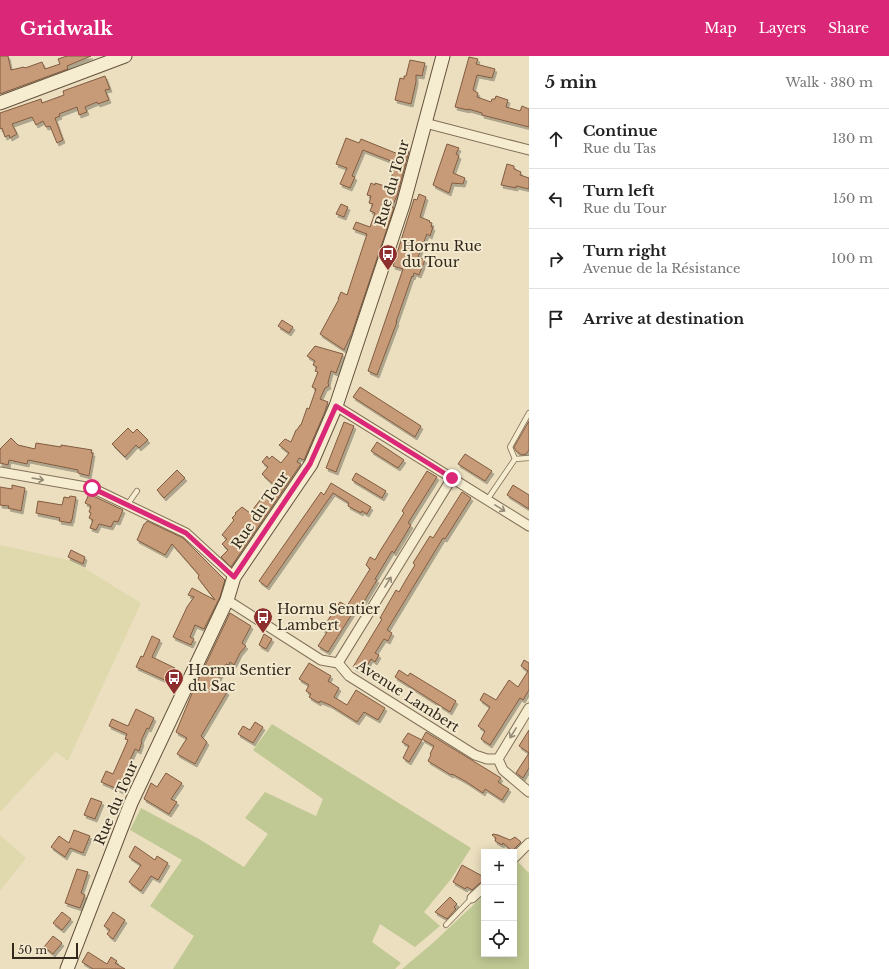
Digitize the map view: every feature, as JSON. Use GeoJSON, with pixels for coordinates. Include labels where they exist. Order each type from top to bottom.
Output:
{"type":"FeatureCollection","features":[{"type":"Feature","properties":{"kind":"street"},"geometry":{"type":"LineString","coordinates":[[0,102],[125,56]]}},
{"type":"Feature","properties":{"kind":"street","name":"Rue du Tour"},"geometry":{"type":"LineString","coordinates":[[67,969],[131,802],[226,600],[234,577],[310,464],[336,406],[403,205],[443,56]]}},
{"type":"Feature","properties":{"kind":"street"},"geometry":{"type":"LineString","coordinates":[[425,123],[529,150]]}},
{"type":"Feature","properties":{"kind":"street"},"geometry":{"type":"LineString","coordinates":[[336,406],[529,526]]}},
{"type":"Feature","properties":{"kind":"street"},"geometry":{"type":"LineString","coordinates":[[0,472],[92,488],[186,533],[234,577]]}},
{"type":"Feature","properties":{"kind":"street"},"geometry":{"type":"LineString","coordinates":[[338,663],[452,478]]}},
{"type":"Feature","properties":{"kind":"street","name":"Avenue Lambert"},"geometry":{"type":"LineString","coordinates":[[226,600],[321,660],[338,663],[349,676],[475,756],[487,759],[498,759]]}},
{"type":"Feature","properties":{"kind":"street"},"geometry":{"type":"LineString","coordinates":[[529,708],[498,759],[503,770],[529,792]]}},
{"type":"Feature","properties":{"kind":"street"},"geometry":{"type":"LineString","coordinates":[[517,855],[529,844]]}},
{"type":"Feature","properties":{"kind":"street"},"geometry":{"type":"LineString","coordinates":[[472,898],[481,890]]}},
{"type":"Feature","properties":{"kind":"lane"},"geometry":{"type":"LineString","coordinates":[[515,459],[510,447],[529,413]]}},
{"type":"Feature","properties":{"kind":"lane"},"geometry":{"type":"LineString","coordinates":[[515,459],[529,458]]}},
{"type":"Feature","properties":{"kind":"lane"},"geometry":{"type":"LineString","coordinates":[[487,500],[515,459]]}},
{"type":"Feature","properties":{"kind":"lane"},"geometry":{"type":"LineString","coordinates":[[127,505],[138,491]]}},
{"type":"Feature","properties":{"kind":"lane"},"geometry":{"type":"LineString","coordinates":[[446,925],[472,898]]}},
{"type":"Feature","properties":{"kind":"shaded area"},"geometry":{"type":"Polygon","coordinates":[[[0,545],[73,561],[141,603],[68,761],[56,752],[0,812],[0,545]]]}},
{"type":"Feature","properties":{"kind":"shaded area"},"geometry":{"type":"Polygon","coordinates":[[[0,835],[26,858],[0,891],[0,835]]]}},
{"type":"Feature","properties":{"kind":"green space"},"geometry":{"type":"Polygon","coordinates":[[[272,724],[471,848],[451,879],[424,912],[440,926],[415,947],[380,924],[372,942],[401,963],[395,969],[173,969],[194,936],[150,906],[182,860],[130,830],[141,808],[199,839],[244,867],[268,834],[245,818],[265,792],[316,816],[323,799],[253,750],[272,724]]]}},
{"type":"Feature","properties":{"kind":"green space"},"geometry":{"type":"Polygon","coordinates":[[[518,862],[529,873],[529,969],[402,969],[434,942],[481,898],[481,957],[517,957],[518,862]]]}},
{"type":"Feature","properties":{"kind":"building"},"geometry":{"type":"Polygon","coordinates":[[[0,56],[8,56],[11,70],[25,68],[42,62],[45,69],[60,64],[58,59],[67,56],[91,56],[67,66],[68,69],[0,94],[0,56]]]}},
{"type":"Feature","properties":{"kind":"building"},"geometry":{"type":"Polygon","coordinates":[[[469,57],[478,59],[476,64],[495,69],[492,78],[477,75],[473,90],[478,93],[477,97],[491,102],[496,96],[508,100],[506,107],[520,111],[522,106],[529,109],[529,127],[482,115],[482,113],[468,109],[455,107],[469,57]]]}},
{"type":"Feature","properties":{"kind":"building"},"geometry":{"type":"Polygon","coordinates":[[[410,60],[425,63],[422,76],[416,75],[411,104],[395,100],[400,78],[404,79],[404,76],[406,76],[410,60]]]}},
{"type":"Feature","properties":{"kind":"building"},"geometry":{"type":"Polygon","coordinates":[[[105,76],[110,89],[105,90],[109,100],[98,104],[97,102],[85,107],[87,112],[79,115],[77,107],[59,114],[60,116],[55,118],[63,140],[57,143],[50,126],[46,127],[43,121],[36,125],[32,117],[12,124],[17,134],[10,138],[9,135],[5,137],[2,128],[0,129],[0,113],[41,99],[42,103],[64,95],[63,91],[105,76]]]}},
{"type":"Feature","properties":{"kind":"building"},"geometry":{"type":"Polygon","coordinates":[[[346,138],[359,143],[361,139],[403,156],[405,150],[409,151],[397,196],[392,207],[394,208],[352,333],[344,350],[320,334],[339,299],[341,292],[347,295],[367,234],[353,229],[356,222],[370,227],[375,213],[370,211],[373,204],[369,203],[371,196],[367,195],[371,183],[388,187],[396,163],[363,150],[352,176],[355,177],[350,188],[340,184],[347,168],[336,164],[346,138]]]}},
{"type":"Feature","properties":{"kind":"building"},"geometry":{"type":"Polygon","coordinates":[[[447,144],[459,148],[456,154],[459,156],[453,173],[465,178],[463,184],[452,183],[449,193],[433,185],[447,144]]]}},
{"type":"Feature","properties":{"kind":"building"},"geometry":{"type":"Polygon","coordinates":[[[507,164],[514,166],[514,169],[521,172],[520,175],[529,178],[529,189],[501,185],[507,164]]]}},
{"type":"Feature","properties":{"kind":"building"},"geometry":{"type":"Polygon","coordinates":[[[419,194],[426,197],[420,217],[430,221],[429,222],[432,223],[431,227],[433,227],[430,236],[427,234],[418,257],[425,260],[419,275],[414,273],[413,277],[412,276],[377,375],[368,371],[403,269],[393,266],[414,199],[417,200],[419,194]]]}},
{"type":"Feature","properties":{"kind":"building"},"geometry":{"type":"Polygon","coordinates":[[[341,204],[348,207],[344,217],[336,214],[341,204]]]}},
{"type":"Feature","properties":{"kind":"building"},"geometry":{"type":"Polygon","coordinates":[[[282,320],[293,327],[289,333],[278,326],[282,320]]]}},
{"type":"Feature","properties":{"kind":"building"},"geometry":{"type":"Polygon","coordinates":[[[315,346],[343,354],[336,373],[331,371],[328,383],[329,386],[325,388],[320,399],[328,402],[324,414],[304,460],[299,458],[297,462],[301,464],[231,567],[221,557],[228,550],[222,544],[227,539],[222,535],[234,520],[232,518],[236,514],[235,513],[242,507],[250,513],[264,495],[267,498],[276,487],[262,474],[268,467],[262,462],[267,456],[269,459],[272,456],[281,463],[289,453],[279,445],[285,439],[291,442],[296,430],[301,425],[307,408],[309,409],[316,389],[312,387],[318,372],[315,371],[317,367],[313,365],[315,361],[307,356],[315,346]]]}},
{"type":"Feature","properties":{"kind":"building"},"geometry":{"type":"Polygon","coordinates":[[[360,387],[421,426],[415,437],[353,397],[360,387]]]}},
{"type":"Feature","properties":{"kind":"building"},"geometry":{"type":"Polygon","coordinates":[[[529,421],[529,450],[526,454],[522,455],[516,451],[514,447],[529,421]]]}},
{"type":"Feature","properties":{"kind":"building"},"geometry":{"type":"Polygon","coordinates":[[[344,422],[354,426],[336,472],[326,468],[344,422]]]}},
{"type":"Feature","properties":{"kind":"building"},"geometry":{"type":"Polygon","coordinates":[[[128,428],[133,433],[137,429],[148,440],[139,448],[136,445],[125,457],[112,444],[128,428]]]}},
{"type":"Feature","properties":{"kind":"building"},"geometry":{"type":"Polygon","coordinates":[[[11,438],[18,445],[35,449],[36,443],[92,450],[91,453],[93,453],[89,476],[78,473],[78,470],[28,460],[27,464],[9,460],[8,465],[0,463],[0,449],[11,438]]]}},
{"type":"Feature","properties":{"kind":"building"},"geometry":{"type":"Polygon","coordinates":[[[377,442],[404,460],[398,468],[371,451],[377,442]]]}},
{"type":"Feature","properties":{"kind":"building"},"geometry":{"type":"Polygon","coordinates":[[[465,454],[492,471],[485,481],[458,464],[465,454]]]}},
{"type":"Feature","properties":{"kind":"building"},"geometry":{"type":"Polygon","coordinates":[[[177,470],[185,478],[164,498],[157,490],[177,470]]]}},
{"type":"Feature","properties":{"kind":"building"},"geometry":{"type":"Polygon","coordinates":[[[427,471],[437,477],[408,523],[411,525],[394,553],[392,551],[360,608],[357,606],[328,652],[318,646],[327,632],[322,629],[340,602],[347,606],[370,569],[366,565],[370,557],[375,560],[404,513],[402,511],[427,471]]]}},
{"type":"Feature","properties":{"kind":"building"},"geometry":{"type":"Polygon","coordinates":[[[356,473],[386,491],[382,498],[352,480],[356,473]]]}},
{"type":"Feature","properties":{"kind":"building"},"geometry":{"type":"Polygon","coordinates":[[[331,483],[371,507],[367,514],[362,511],[361,513],[348,506],[349,503],[333,493],[267,587],[259,581],[321,492],[324,495],[331,483]]]}},
{"type":"Feature","properties":{"kind":"building"},"geometry":{"type":"Polygon","coordinates":[[[12,485],[25,488],[21,511],[8,508],[9,506],[0,505],[0,487],[12,489],[12,485]]]}},
{"type":"Feature","properties":{"kind":"building"},"geometry":{"type":"Polygon","coordinates":[[[513,485],[529,495],[529,509],[507,495],[513,485]]]}},
{"type":"Feature","properties":{"kind":"building"},"geometry":{"type":"Polygon","coordinates":[[[462,492],[471,498],[445,539],[443,538],[387,630],[392,633],[388,641],[384,639],[375,653],[379,655],[375,662],[371,659],[363,673],[353,667],[382,619],[380,618],[396,590],[399,592],[415,565],[413,563],[430,536],[433,538],[462,492]]]}},
{"type":"Feature","properties":{"kind":"building"},"geometry":{"type":"Polygon","coordinates":[[[89,494],[123,510],[118,522],[114,521],[111,527],[99,524],[96,530],[90,528],[93,520],[89,518],[91,506],[85,503],[89,494]]]}},
{"type":"Feature","properties":{"kind":"building"},"geometry":{"type":"Polygon","coordinates":[[[70,496],[76,497],[71,523],[59,521],[60,518],[36,513],[38,501],[62,505],[64,497],[69,498],[70,496]]]}},
{"type":"Feature","properties":{"kind":"building"},"geometry":{"type":"Polygon","coordinates":[[[147,521],[183,538],[225,580],[220,597],[204,629],[195,625],[190,637],[194,639],[191,645],[173,637],[187,607],[194,597],[188,595],[192,588],[215,600],[198,578],[199,575],[172,544],[165,555],[137,540],[144,524],[147,521]]]}},
{"type":"Feature","properties":{"kind":"building"},"geometry":{"type":"Polygon","coordinates":[[[71,550],[85,557],[83,564],[68,557],[71,550]]]}},
{"type":"Feature","properties":{"kind":"building"},"geometry":{"type":"Polygon","coordinates":[[[230,613],[251,626],[242,643],[246,646],[240,653],[234,665],[230,662],[229,665],[226,664],[216,684],[227,692],[201,736],[207,742],[195,764],[177,754],[187,738],[176,732],[193,691],[230,613]]]}},
{"type":"Feature","properties":{"kind":"building"},"geometry":{"type":"Polygon","coordinates":[[[264,634],[272,639],[266,649],[259,645],[264,634]]]}},
{"type":"Feature","properties":{"kind":"building"},"geometry":{"type":"Polygon","coordinates":[[[152,636],[160,640],[152,657],[175,668],[169,682],[136,667],[141,656],[143,657],[152,636]]]}},
{"type":"Feature","properties":{"kind":"building"},"geometry":{"type":"Polygon","coordinates":[[[524,660],[529,663],[529,690],[523,700],[520,698],[490,745],[481,739],[485,731],[478,726],[490,707],[480,700],[484,693],[496,700],[509,680],[518,687],[528,671],[521,666],[524,660]]]}},
{"type":"Feature","properties":{"kind":"building"},"geometry":{"type":"Polygon","coordinates":[[[309,663],[331,676],[328,681],[339,688],[334,697],[347,705],[356,690],[385,708],[378,720],[364,712],[357,722],[330,705],[320,701],[319,703],[309,697],[311,694],[306,691],[309,685],[299,679],[309,663]]]}},
{"type":"Feature","properties":{"kind":"building"},"geometry":{"type":"Polygon","coordinates":[[[399,670],[408,676],[410,673],[456,701],[450,712],[395,677],[399,670]]]}},
{"type":"Feature","properties":{"kind":"building"},"geometry":{"type":"Polygon","coordinates":[[[136,709],[154,718],[141,741],[139,751],[135,749],[127,767],[129,768],[124,779],[126,780],[122,791],[101,782],[106,771],[113,774],[128,740],[125,739],[127,734],[109,726],[112,719],[128,726],[136,709]]]}},
{"type":"Feature","properties":{"kind":"building"},"geometry":{"type":"Polygon","coordinates":[[[255,722],[263,727],[253,743],[238,734],[243,726],[250,730],[255,722]]]}},
{"type":"Feature","properties":{"kind":"building"},"geometry":{"type":"Polygon","coordinates":[[[529,730],[529,753],[519,746],[529,730]]]}},
{"type":"Feature","properties":{"kind":"building"},"geometry":{"type":"Polygon","coordinates":[[[426,732],[501,778],[498,782],[509,789],[502,800],[485,789],[483,793],[465,781],[452,774],[451,775],[428,761],[434,746],[422,739],[426,732]]]}},
{"type":"Feature","properties":{"kind":"building"},"geometry":{"type":"Polygon","coordinates":[[[408,733],[422,740],[409,762],[403,758],[409,746],[402,742],[408,733]]]}},
{"type":"Feature","properties":{"kind":"building"},"geometry":{"type":"Polygon","coordinates":[[[529,753],[529,768],[523,778],[516,773],[529,753]]]}},
{"type":"Feature","properties":{"kind":"building"},"geometry":{"type":"Polygon","coordinates":[[[166,773],[182,783],[171,799],[177,802],[169,814],[144,799],[151,783],[157,787],[166,773]]]}},
{"type":"Feature","properties":{"kind":"building"},"geometry":{"type":"Polygon","coordinates":[[[91,798],[102,802],[95,819],[84,815],[91,798]]]}},
{"type":"Feature","properties":{"kind":"building"},"geometry":{"type":"Polygon","coordinates":[[[74,830],[90,836],[83,853],[70,848],[65,857],[51,847],[59,836],[69,843],[74,830]]]}},
{"type":"Feature","properties":{"kind":"building"},"geometry":{"type":"Polygon","coordinates":[[[492,835],[498,835],[510,840],[515,837],[521,842],[514,849],[510,849],[503,843],[502,845],[495,841],[496,838],[492,835]]]}},
{"type":"Feature","properties":{"kind":"building"},"geometry":{"type":"Polygon","coordinates":[[[135,846],[155,860],[157,856],[168,863],[158,880],[151,876],[141,891],[129,882],[141,865],[129,857],[135,846]]]}},
{"type":"Feature","properties":{"kind":"building"},"geometry":{"type":"Polygon","coordinates":[[[462,865],[481,875],[481,882],[472,890],[467,887],[465,889],[453,882],[462,865]]]}},
{"type":"Feature","properties":{"kind":"building"},"geometry":{"type":"Polygon","coordinates":[[[77,869],[88,872],[81,893],[85,895],[80,908],[65,903],[77,869]]]}},
{"type":"Feature","properties":{"kind":"building"},"geometry":{"type":"Polygon","coordinates":[[[450,897],[457,904],[454,907],[456,909],[447,919],[435,912],[450,897]]]}},
{"type":"Feature","properties":{"kind":"building"},"geometry":{"type":"Polygon","coordinates":[[[62,912],[71,919],[62,930],[53,923],[62,912]]]}},
{"type":"Feature","properties":{"kind":"building"},"geometry":{"type":"Polygon","coordinates":[[[113,912],[125,920],[113,939],[107,934],[110,930],[104,926],[113,912]]]}},
{"type":"Feature","properties":{"kind":"building"},"geometry":{"type":"Polygon","coordinates":[[[53,936],[62,943],[53,954],[44,947],[53,936]]]}},
{"type":"Feature","properties":{"kind":"building"},"geometry":{"type":"Polygon","coordinates":[[[88,952],[107,964],[111,957],[117,961],[115,963],[125,969],[93,969],[82,962],[88,952]]]}},
{"type":"Feature","properties":{"kind":"place","name":"Hornu Rue du Tour"},"geometry":{"type":"Point","coordinates":[388,271]}},
{"type":"Feature","properties":{"kind":"place","name":"Hornu Sentier Lambert"},"geometry":{"type":"Point","coordinates":[263,634]}},
{"type":"Feature","properties":{"kind":"place","name":"Hornu Sentier du Sac"},"geometry":{"type":"Point","coordinates":[174,695]}},
{"type":"Feature","properties":{"kind":"route"},"geometry":{"type":"LineString","coordinates":[[92,488],[186,533],[234,577],[310,464],[336,406],[452,478]]}}]}
